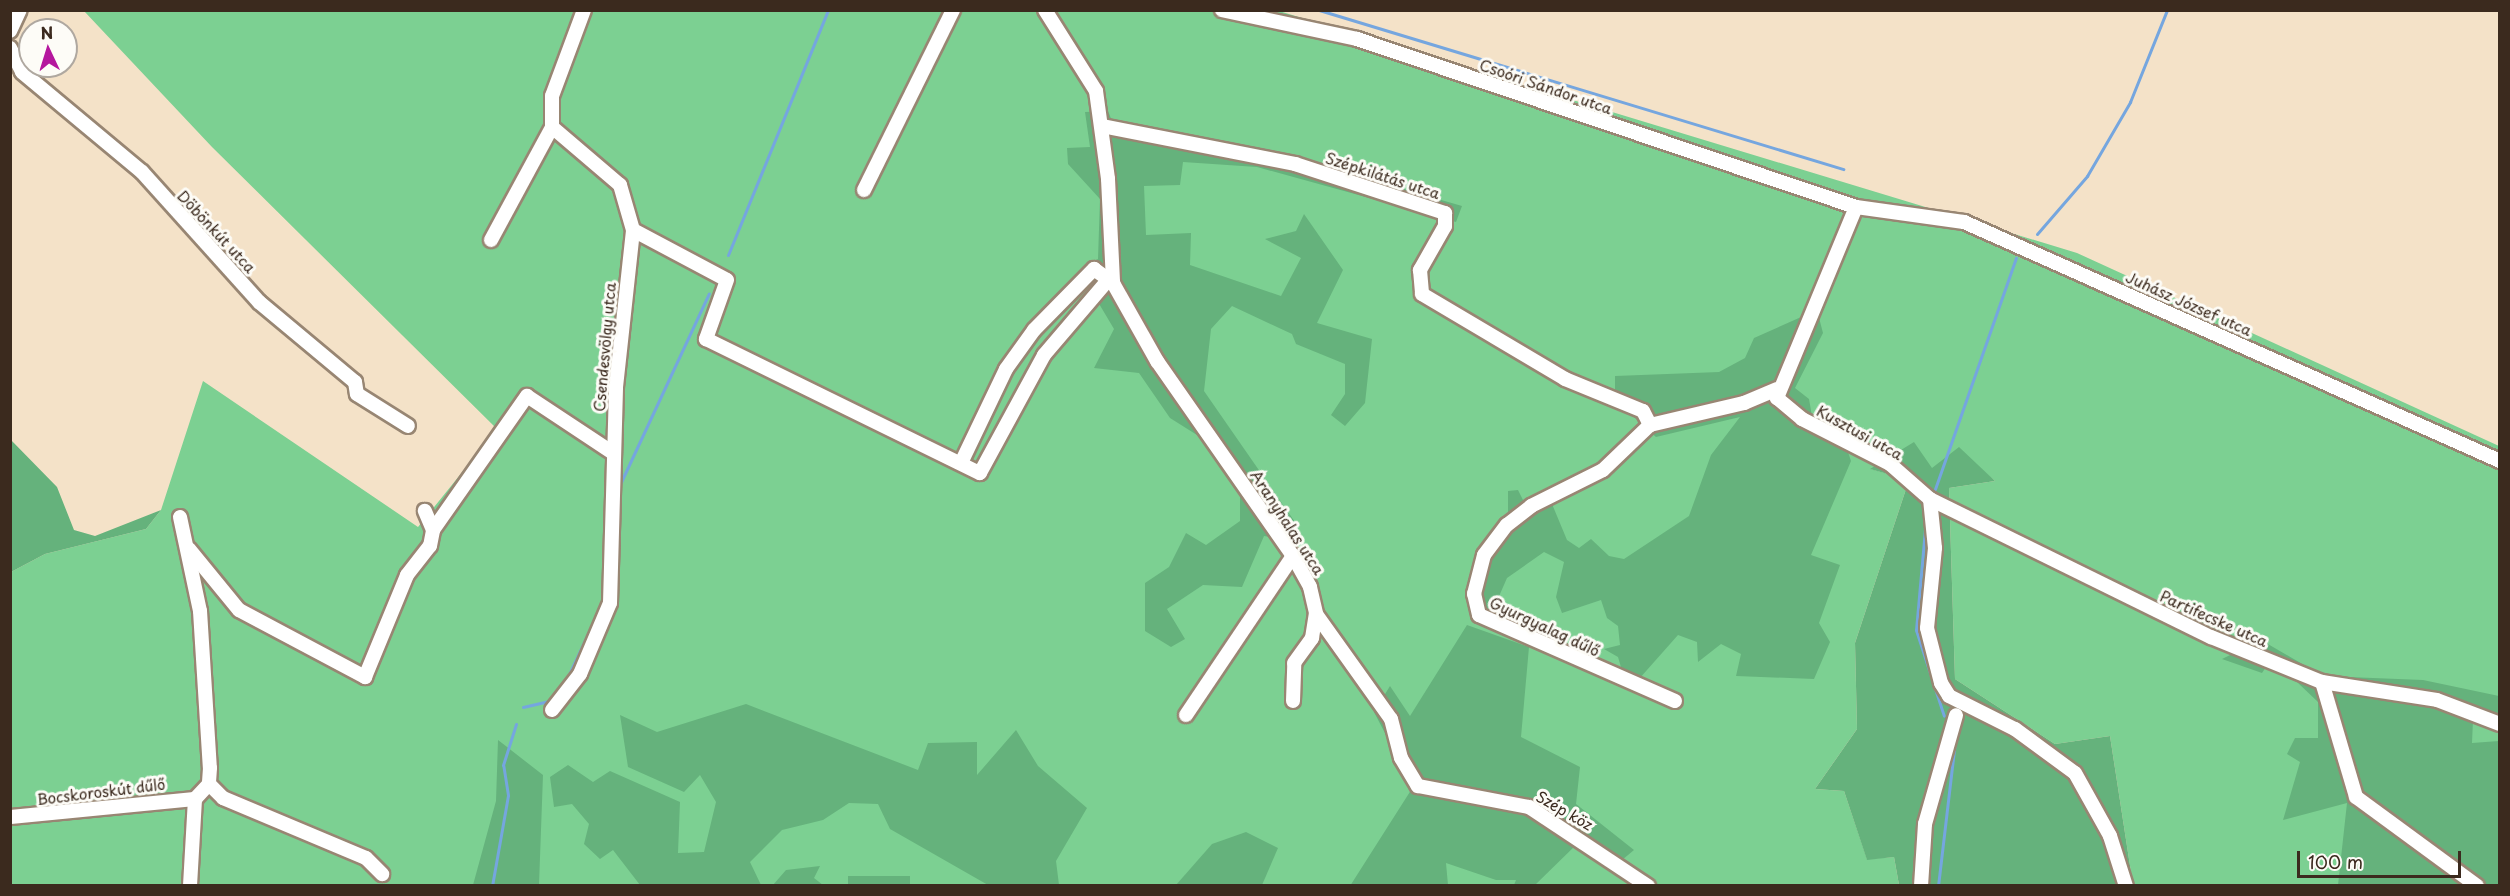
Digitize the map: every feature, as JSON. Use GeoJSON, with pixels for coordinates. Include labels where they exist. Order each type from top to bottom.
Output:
{"type":"FeatureCollection","features":[{"type":"Feature","properties":{"kind":"street"},"geometry":{"type":"LineString","coordinates":[[10,31],[20,10]]}},
{"type":"Feature","properties":{"kind":"street"},"geometry":{"type":"LineString","coordinates":[[491,240],[552,127],[552,96],[584,10]]}},
{"type":"Feature","properties":{"kind":"street"},"geometry":{"type":"LineString","coordinates":[[864,190],[953,10]]}},
{"type":"Feature","properties":{"kind":"street","name":"Aranyhalas utca"},"geometry":{"type":"LineString","coordinates":[[1045,10],[1090,77],[1102,126],[1111,281],[1157,361],[1293,556],[1310,587],[1316,614],[1391,719],[1401,758],[1418,786]]}},
{"type":"Feature","properties":{"kind":"street","name":"Csoóri Sándor utca"},"geometry":{"type":"LineString","coordinates":[[1221,10],[1357,39],[1856,207]]}},
{"type":"Feature","properties":{"kind":"street","name":"Döbönkút utca"},"geometry":{"type":"LineString","coordinates":[[10,48],[22,72],[142,171],[259,302],[355,382],[357,394],[408,426]]}},
{"type":"Feature","properties":{"kind":"street","name":"Szépkilátás utca"},"geometry":{"type":"LineString","coordinates":[[1102,126],[1295,164],[1445,213],[1446,226],[1420,270],[1422,294],[1565,380],[1643,411],[1650,425]]}},
{"type":"Feature","properties":{"kind":"street","name":"Csendesvölgy utca"},"geometry":{"type":"LineString","coordinates":[[552,127],[620,185],[633,230],[613,453],[610,603],[580,674],[552,710]]}},
{"type":"Feature","properties":{"kind":"street"},"geometry":{"type":"LineString","coordinates":[[1650,425],[1743,403],[1778,389],[1856,207]]}},
{"type":"Feature","properties":{"kind":"street","name":"Juhász József utca"},"geometry":{"type":"LineString","coordinates":[[1856,207],[1964,222],[2499,461]]}},
{"type":"Feature","properties":{"kind":"street"},"geometry":{"type":"LineString","coordinates":[[633,230],[726,280],[706,339],[980,473],[1044,355],[1111,281],[1094,268],[1034,330],[1006,369],[961,463]]}},
{"type":"Feature","properties":{"kind":"street","name":"Kusztusi utca"},"geometry":{"type":"LineString","coordinates":[[1778,389],[1780,404],[1890,464],[1930,499]]}},
{"type":"Feature","properties":{"kind":"street"},"geometry":{"type":"LineString","coordinates":[[189,549],[239,610],[365,677],[407,575],[430,546],[433,530],[527,396],[613,453]]}},
{"type":"Feature","properties":{"kind":"street","name":"Gyurgyalag dűlő"},"geometry":{"type":"LineString","coordinates":[[1650,425],[1603,470],[1531,506],[1507,525],[1484,555],[1473,606],[1479,615],[1562,655],[1674,701]]}},
{"type":"Feature","properties":{"kind":"street"},"geometry":{"type":"LineString","coordinates":[[1930,499],[1935,548],[1927,628],[1949,696],[2015,729],[2075,772],[2110,836],[2126,885]]}},
{"type":"Feature","properties":{"kind":"street","name":"Partifecske utca"},"geometry":{"type":"LineString","coordinates":[[1930,499],[2211,637],[2322,682],[2437,700],[2499,724]]}},
{"type":"Feature","properties":{"kind":"street"},"geometry":{"type":"LineString","coordinates":[[425,511],[433,530]]}},
{"type":"Feature","properties":{"kind":"street"},"geometry":{"type":"LineString","coordinates":[[180,517],[189,549],[200,611],[209,784],[223,798],[366,858],[382,874]]}},
{"type":"Feature","properties":{"kind":"street"},"geometry":{"type":"LineString","coordinates":[[1186,715],[1293,556]]}},
{"type":"Feature","properties":{"kind":"street"},"geometry":{"type":"LineString","coordinates":[[1293,701],[1294,663],[1312,638],[1316,614]]}},
{"type":"Feature","properties":{"kind":"street"},"geometry":{"type":"LineString","coordinates":[[2322,682],[2356,797],[2477,885]]}},
{"type":"Feature","properties":{"kind":"street"},"geometry":{"type":"LineString","coordinates":[[1921,885],[1925,824],[1956,715]]}},
{"type":"Feature","properties":{"kind":"street"},"geometry":{"type":"LineString","coordinates":[[190,885],[195,799],[209,784]]}},
{"type":"Feature","properties":{"kind":"street","name":"Szép köz"},"geometry":{"type":"LineString","coordinates":[[1418,786],[1529,807],[1648,885]]}},
{"type":"Feature","properties":{"kind":"street","name":"Bocskoroskút dűlő"},"geometry":{"type":"LineString","coordinates":[[10,817],[195,799]]}},
{"type":"Feature","properties":{"kind":"green space"},"geometry":{"type":"Polygon","coordinates":[[[84,11],[1279,11],[2077,253],[2499,446],[2499,885],[2133,885],[2110,736],[2055,744],[1955,679],[1949,488],[1995,481],[1966,457],[1932,469],[1871,469],[1905,479],[1906,489],[1855,643],[1857,729],[1815,789],[1844,791],[1867,859],[1894,857],[1899,885],[11,886],[11,572],[45,554],[146,529],[161,510],[203,381],[418,527],[497,429],[212,147],[84,11]]]}},
{"type":"Feature","properties":{"kind":"green space"},"geometry":{"type":"Polygon","coordinates":[[[1108,111],[1112,121],[1289,156],[1462,206],[1456,222],[1257,167],[1183,162],[1180,185],[1144,186],[1146,235],[1191,233],[1190,265],[1281,296],[1301,258],[1265,239],[1296,231],[1304,214],[1343,270],[1317,323],[1372,339],[1365,403],[1345,426],[1331,415],[1345,394],[1345,364],[1296,344],[1292,334],[1232,306],[1211,329],[1204,391],[1295,522],[1295,541],[1264,536],[1242,587],[1203,585],[1167,609],[1185,639],[1171,647],[1145,631],[1145,583],[1169,567],[1186,533],[1206,545],[1240,521],[1240,488],[1205,440],[1170,418],[1139,373],[1094,368],[1114,329],[1098,302],[1090,263],[1098,259],[1100,199],[1068,164],[1067,148],[1090,147],[1085,112],[1108,111]]]}},
{"type":"Feature","properties":{"kind":"green space"},"geometry":{"type":"Polygon","coordinates":[[[1817,310],[1823,333],[1795,388],[1809,399],[1814,428],[1846,446],[1851,461],[1811,555],[1840,565],[1819,623],[1830,642],[1814,679],[1736,676],[1741,654],[1721,644],[1698,662],[1697,642],[1678,635],[1639,679],[1623,674],[1618,657],[1604,649],[1620,645],[1618,626],[1607,618],[1601,600],[1562,613],[1556,597],[1564,562],[1544,552],[1507,578],[1493,610],[1478,623],[1472,576],[1508,513],[1508,491],[1518,490],[1529,512],[1552,504],[1567,540],[1579,548],[1591,539],[1609,556],[1624,559],[1689,516],[1711,455],[1740,417],[1656,437],[1615,400],[1615,376],[1719,372],[1745,358],[1754,338],[1817,310]]]}},
{"type":"Feature","properties":{"kind":"green space"},"geometry":{"type":"Polygon","coordinates":[[[11,440],[57,487],[74,530],[95,536],[161,510],[146,529],[45,554],[11,572],[11,440]]]}},
{"type":"Feature","properties":{"kind":"green space"},"geometry":{"type":"Polygon","coordinates":[[[1914,442],[1932,468],[1959,447],[1995,481],[1949,488],[1955,679],[2055,744],[2110,736],[2133,885],[1899,885],[1894,857],[1867,860],[1844,791],[1815,789],[1857,729],[1855,643],[1906,489],[1905,479],[1870,469],[1914,442]]]}},
{"type":"Feature","properties":{"kind":"green space"},"geometry":{"type":"Polygon","coordinates":[[[1467,625],[1529,647],[1521,737],[1580,767],[1576,804],[1634,850],[1616,865],[1578,843],[1535,885],[1514,885],[1516,880],[1496,880],[1446,863],[1448,885],[1350,886],[1413,787],[1374,712],[1390,686],[1410,716],[1467,625]]]}},
{"type":"Feature","properties":{"kind":"green space"},"geometry":{"type":"Polygon","coordinates":[[[2261,640],[2323,676],[2423,680],[2499,696],[2499,717],[2473,720],[2472,743],[2499,741],[2499,885],[2338,885],[2347,803],[2283,820],[2300,762],[2287,754],[2295,738],[2318,738],[2318,702],[2297,682],[2266,667],[2262,673],[2222,659],[2261,640]]]}},
{"type":"Feature","properties":{"kind":"green space"},"geometry":{"type":"Polygon","coordinates":[[[746,704],[918,770],[928,743],[977,742],[977,775],[1016,730],[1038,766],[1087,808],[1056,861],[1059,885],[988,885],[890,829],[878,804],[849,803],[823,820],[782,830],[750,862],[761,885],[640,885],[613,850],[600,859],[584,844],[589,824],[572,804],[554,807],[550,777],[568,765],[593,782],[610,771],[680,802],[678,853],[704,852],[716,802],[700,775],[684,792],[628,767],[620,715],[657,732],[746,704]]]}},
{"type":"Feature","properties":{"kind":"green space"},"geometry":{"type":"Polygon","coordinates":[[[498,740],[543,775],[539,885],[473,885],[496,801],[498,740]]]}},
{"type":"Feature","properties":{"kind":"green space"},"geometry":{"type":"Polygon","coordinates":[[[1246,832],[1278,848],[1262,885],[1176,885],[1212,844],[1246,832]]]}},
{"type":"Feature","properties":{"kind":"green space"},"geometry":{"type":"Polygon","coordinates":[[[820,866],[814,878],[823,885],[773,885],[786,870],[820,866]]]}},
{"type":"Feature","properties":{"kind":"green space"},"geometry":{"type":"Polygon","coordinates":[[[848,876],[910,876],[910,885],[848,885],[848,876]]]}},
{"type":"Feature","properties":{"kind":"waterway"},"geometry":{"type":"LineString","coordinates":[[728,255],[828,10]]}},
{"type":"Feature","properties":{"kind":"waterway"},"geometry":{"type":"LineString","coordinates":[[1319,10],[1843,169]]}},
{"type":"Feature","properties":{"kind":"waterway"},"geometry":{"type":"LineString","coordinates":[[2037,234],[2087,176],[2130,102],[2167,10]]}},
{"type":"Feature","properties":{"kind":"waterway"},"geometry":{"type":"LineString","coordinates":[[1935,489],[2016,258]]}},
{"type":"Feature","properties":{"kind":"waterway"},"geometry":{"type":"LineString","coordinates":[[621,482],[709,293]]}},
{"type":"Feature","properties":{"kind":"waterway"},"geometry":{"type":"LineString","coordinates":[[1926,518],[1916,630],[1944,716]]}},
{"type":"Feature","properties":{"kind":"waterway"},"geometry":{"type":"LineString","coordinates":[[565,683],[603,601],[605,554]]}},
{"type":"Feature","properties":{"kind":"waterway"},"geometry":{"type":"LineString","coordinates":[[523,707],[553,700]]}},
{"type":"Feature","properties":{"kind":"waterway"},"geometry":{"type":"LineString","coordinates":[[492,886],[508,795],[503,765],[516,724]]}},
{"type":"Feature","properties":{"kind":"waterway"},"geometry":{"type":"LineString","coordinates":[[1938,886],[1955,741]]}}]}
